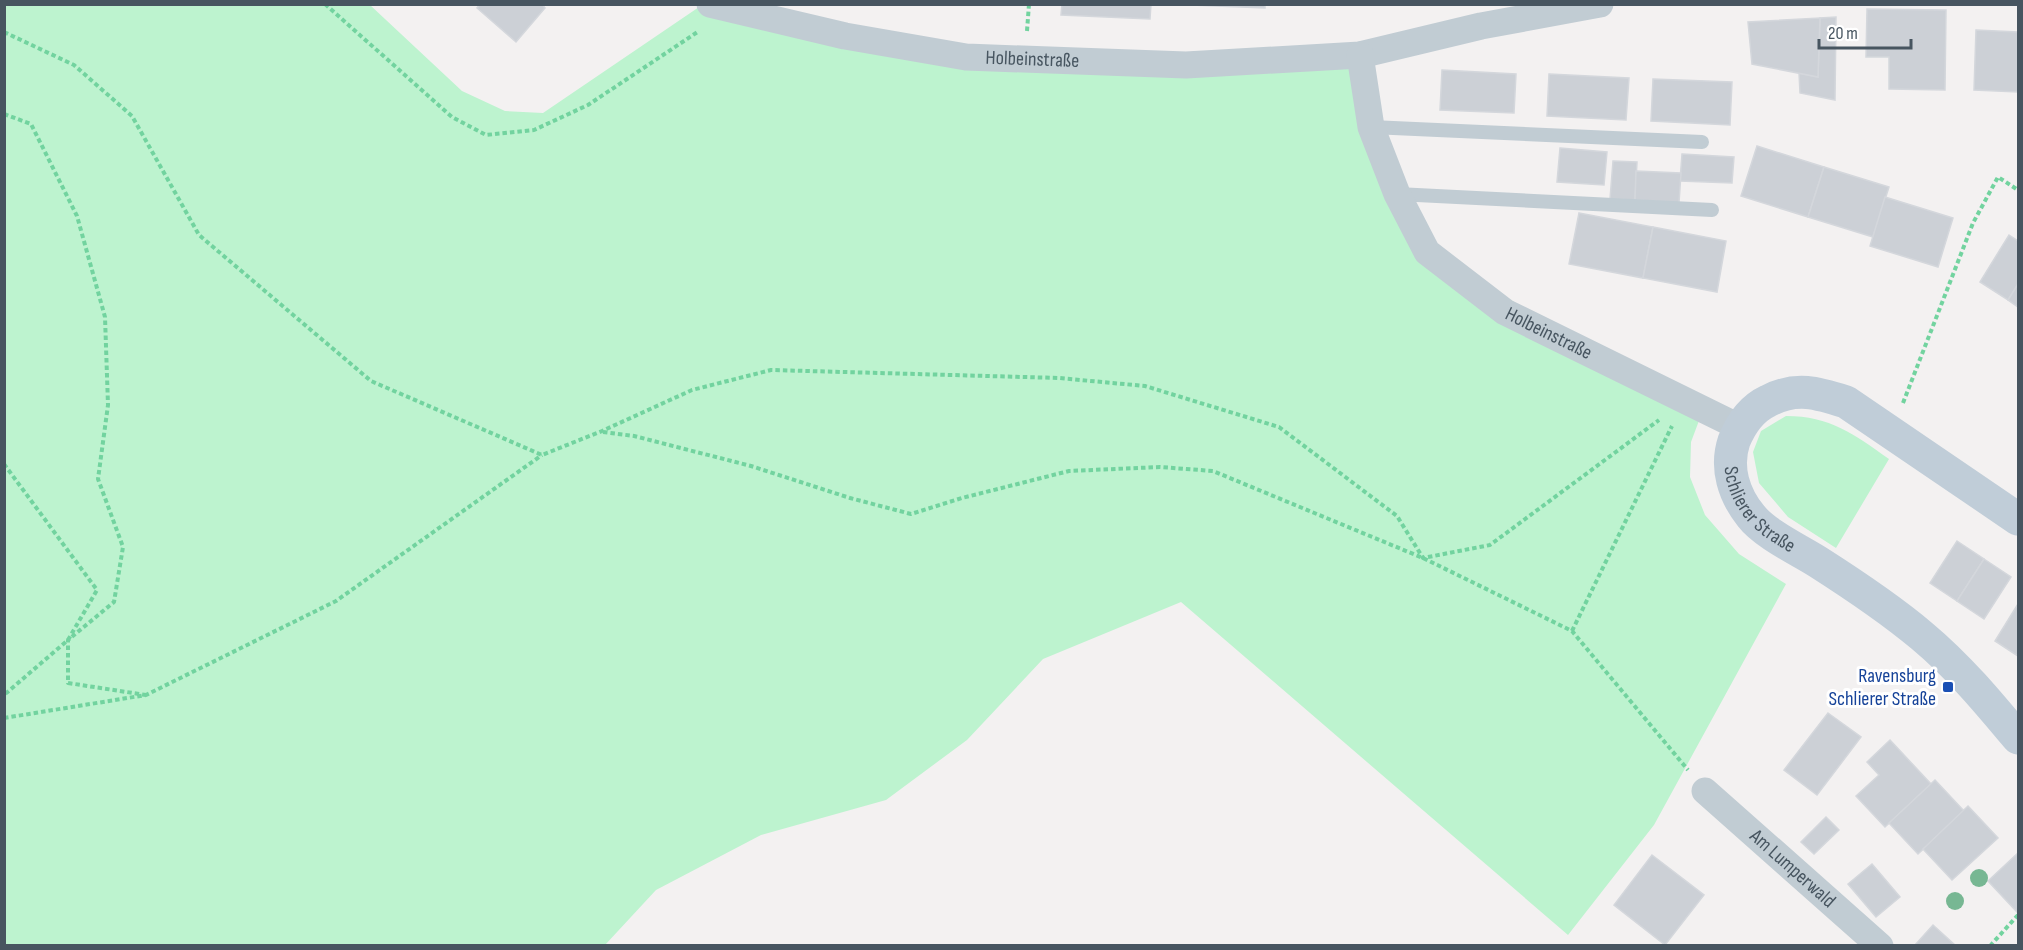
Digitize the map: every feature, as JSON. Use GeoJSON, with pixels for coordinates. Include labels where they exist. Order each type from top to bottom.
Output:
{"type":"FeatureCollection","features":[{"type":"Feature","properties":{"kind":"main road","name":"Schlierer Straße"},"geometry":{"type":"LineString","coordinates":[[2019,519],[1846,402],[1815,392],[1792,391],[1767,401],[1748,416],[1739,427],[1730,454],[1734,489],[1752,518],[1859,589],[1922,635],[1961,671],[2019,738]]}},
{"type":"Feature","properties":{"kind":"street","name":"Holbeinstraße"},"geometry":{"type":"LineString","coordinates":[[720,7],[845,36],[966,57],[1186,65],[1360,55],[1481,26],[1600,4]]}},
{"type":"Feature","properties":{"kind":"street","name":"Holbeinstraße"},"geometry":{"type":"LineString","coordinates":[[1360,55],[1371,127],[1397,194],[1427,252],[1505,312],[1739,427]]}},
{"type":"Feature","properties":{"kind":"street","name":"Am Lumperwald"},"geometry":{"type":"LineString","coordinates":[[1705,790],[1880,945]]}},
{"type":"Feature","properties":{"kind":"lane"},"geometry":{"type":"LineString","coordinates":[[1371,127],[1702,142]]}},
{"type":"Feature","properties":{"kind":"lane"},"geometry":{"type":"LineString","coordinates":[[1397,194],[1712,210]]}},
{"type":"Feature","properties":{"kind":"path"},"geometry":{"type":"LineString","coordinates":[[325,4],[452,117],[486,135],[534,130],[588,105],[720,7]]}},
{"type":"Feature","properties":{"kind":"path"},"geometry":{"type":"LineString","coordinates":[[4,32],[74,64],[132,116],[199,235],[371,381],[542,455]]}},
{"type":"Feature","properties":{"kind":"path"},"geometry":{"type":"LineString","coordinates":[[4,114],[31,124],[77,216],[105,317],[108,405],[98,480],[123,547],[114,602],[4,695]]}},
{"type":"Feature","properties":{"kind":"path"},"geometry":{"type":"LineString","coordinates":[[1892,432],[1973,223],[1998,177],[2019,190]]}},
{"type":"Feature","properties":{"kind":"path"},"geometry":{"type":"LineString","coordinates":[[4,718],[146,695],[336,601],[542,455],[602,431],[692,390],[771,370],[1059,378],[1145,386],[1279,427],[1397,516],[1423,558]]}},
{"type":"Feature","properties":{"kind":"path"},"geometry":{"type":"LineString","coordinates":[[1423,558],[1490,545],[1684,401]]}},
{"type":"Feature","properties":{"kind":"path"},"geometry":{"type":"LineString","coordinates":[[1572,631],[1684,401]]}},
{"type":"Feature","properties":{"kind":"path"},"geometry":{"type":"LineString","coordinates":[[602,431],[634,436],[751,466],[850,498],[910,514],[962,498],[1069,471],[1160,467],[1213,471],[1423,558],[1572,631],[1705,790]]}},
{"type":"Feature","properties":{"kind":"path"},"geometry":{"type":"LineString","coordinates":[[4,464],[96,590],[68,640],[68,683],[146,695]]}},
{"type":"Feature","properties":{"kind":"path"},"geometry":{"type":"LineString","coordinates":[[1990,945],[2019,915]]}},
{"type":"Feature","properties":{"kind":"green space"},"geometry":{"type":"Polygon","coordinates":[[[5,5],[370,5],[462,91],[505,111],[543,113],[702,5],[966,57],[1360,55],[1427,252],[1703,410],[1691,442],[1690,477],[1705,515],[1739,554],[1786,584],[1654,825],[1568,935],[1181,602],[1043,659],[967,740],[886,800],[761,835],[656,890],[605,945],[5,946],[5,5]]]}},
{"type":"Feature","properties":{"kind":"green space"},"geometry":{"type":"Polygon","coordinates":[[[1786,416],[1816,419],[1841,428],[1889,459],[1836,548],[1788,517],[1759,483],[1753,452],[1761,431],[1786,416]]]}},
{"type":"Feature","properties":{"kind":"building"},"geometry":{"type":"Polygon","coordinates":[[[480,4],[542,4],[545,8],[516,42],[477,8],[480,4]]]}},
{"type":"Feature","properties":{"kind":"building"},"geometry":{"type":"Polygon","coordinates":[[[1062,4],[1151,4],[1150,19],[1061,15],[1062,4]]]}},
{"type":"Feature","properties":{"kind":"building"},"geometry":{"type":"Polygon","coordinates":[[[1166,4],[1265,4],[1265,8],[1166,4]]]}},
{"type":"Feature","properties":{"kind":"building"},"geometry":{"type":"Polygon","coordinates":[[[1867,9],[1946,10],[1945,90],[1889,89],[1889,57],[1866,57],[1867,9]]]}},
{"type":"Feature","properties":{"kind":"building"},"geometry":{"type":"Polygon","coordinates":[[[1836,17],[1835,100],[1800,93],[1799,73],[1818,77],[1820,18],[1836,17]]]}},
{"type":"Feature","properties":{"kind":"building"},"geometry":{"type":"Polygon","coordinates":[[[1820,18],[1818,77],[1752,64],[1748,22],[1820,18]]]}},
{"type":"Feature","properties":{"kind":"building"},"geometry":{"type":"Polygon","coordinates":[[[1976,30],[2018,32],[2018,92],[1974,90],[1976,30]]]}},
{"type":"Feature","properties":{"kind":"building"},"geometry":{"type":"Polygon","coordinates":[[[1442,70],[1516,74],[1514,113],[1440,110],[1442,70]]]}},
{"type":"Feature","properties":{"kind":"building"},"geometry":{"type":"Polygon","coordinates":[[[1549,74],[1629,78],[1626,120],[1547,116],[1549,74]]]}},
{"type":"Feature","properties":{"kind":"building"},"geometry":{"type":"Polygon","coordinates":[[[1653,79],[1732,82],[1730,125],[1651,121],[1653,79]]]}},
{"type":"Feature","properties":{"kind":"building"},"geometry":{"type":"Polygon","coordinates":[[[1757,146],[1824,167],[1808,217],[1741,196],[1757,146]]]}},
{"type":"Feature","properties":{"kind":"building"},"geometry":{"type":"Polygon","coordinates":[[[1560,148],[1607,152],[1604,185],[1557,182],[1560,148]]]}},
{"type":"Feature","properties":{"kind":"building"},"geometry":{"type":"Polygon","coordinates":[[[1682,154],[1734,157],[1732,183],[1680,181],[1682,154]]]}},
{"type":"Feature","properties":{"kind":"building"},"geometry":{"type":"Polygon","coordinates":[[[1613,161],[1637,162],[1635,200],[1610,199],[1613,161]]]}},
{"type":"Feature","properties":{"kind":"building"},"geometry":{"type":"Polygon","coordinates":[[[1824,167],[1889,187],[1873,237],[1808,217],[1824,167]]]}},
{"type":"Feature","properties":{"kind":"building"},"geometry":{"type":"Polygon","coordinates":[[[1636,171],[1681,173],[1679,203],[1635,200],[1636,171]]]}},
{"type":"Feature","properties":{"kind":"building"},"geometry":{"type":"Polygon","coordinates":[[[1885,197],[1953,218],[1938,267],[1870,246],[1885,197]]]}},
{"type":"Feature","properties":{"kind":"building"},"geometry":{"type":"Polygon","coordinates":[[[1579,213],[1653,227],[1643,278],[1569,264],[1579,213]]]}},
{"type":"Feature","properties":{"kind":"building"},"geometry":{"type":"Polygon","coordinates":[[[1653,227],[1726,241],[1717,292],[1643,278],[1653,227]]]}},
{"type":"Feature","properties":{"kind":"building"},"geometry":{"type":"Polygon","coordinates":[[[2009,235],[2018,241],[2018,284],[2008,300],[1980,282],[2009,235]]]}},
{"type":"Feature","properties":{"kind":"building"},"geometry":{"type":"Polygon","coordinates":[[[2018,284],[2018,307],[2008,300],[2018,284]]]}},
{"type":"Feature","properties":{"kind":"building"},"geometry":{"type":"Polygon","coordinates":[[[1957,541],[1984,559],[1957,601],[1930,583],[1957,541]]]}},
{"type":"Feature","properties":{"kind":"building"},"geometry":{"type":"Polygon","coordinates":[[[1984,559],[2011,577],[1984,619],[1957,601],[1984,559]]]}},
{"type":"Feature","properties":{"kind":"building"},"geometry":{"type":"Polygon","coordinates":[[[2018,604],[2018,656],[1995,641],[2018,604]]]}},
{"type":"Feature","properties":{"kind":"building"},"geometry":{"type":"Polygon","coordinates":[[[1828,713],[1861,737],[1817,795],[1784,770],[1828,713]]]}},
{"type":"Feature","properties":{"kind":"building"},"geometry":{"type":"Polygon","coordinates":[[[1890,740],[1931,784],[1885,827],[1856,796],[1879,775],[1867,762],[1890,740]]]}},
{"type":"Feature","properties":{"kind":"building"},"geometry":{"type":"Polygon","coordinates":[[[1935,780],[1964,811],[1918,854],[1889,823],[1935,780]]]}},
{"type":"Feature","properties":{"kind":"building"},"geometry":{"type":"Polygon","coordinates":[[[1968,806],[1998,838],[1952,880],[1923,849],[1968,806]]]}},
{"type":"Feature","properties":{"kind":"building"},"geometry":{"type":"Polygon","coordinates":[[[1826,817],[1839,830],[1814,854],[1801,842],[1826,817]]]}},
{"type":"Feature","properties":{"kind":"building"},"geometry":{"type":"Polygon","coordinates":[[[2018,853],[2018,913],[1988,881],[2018,853]]]}},
{"type":"Feature","properties":{"kind":"building"},"geometry":{"type":"Polygon","coordinates":[[[1652,855],[1704,895],[1665,945],[1614,905],[1652,855]]]}},
{"type":"Feature","properties":{"kind":"building"},"geometry":{"type":"Polygon","coordinates":[[[1872,864],[1900,897],[1876,917],[1848,884],[1872,864]]]}},
{"type":"Feature","properties":{"kind":"building"},"geometry":{"type":"Polygon","coordinates":[[[1933,925],[1956,946],[1915,945],[1933,925]]]}},
{"type":"Feature","properties":{"kind":"place","name":"Ravensburg Schlierer Straße"},"geometry":{"type":"Point","coordinates":[1948,687]}}]}
